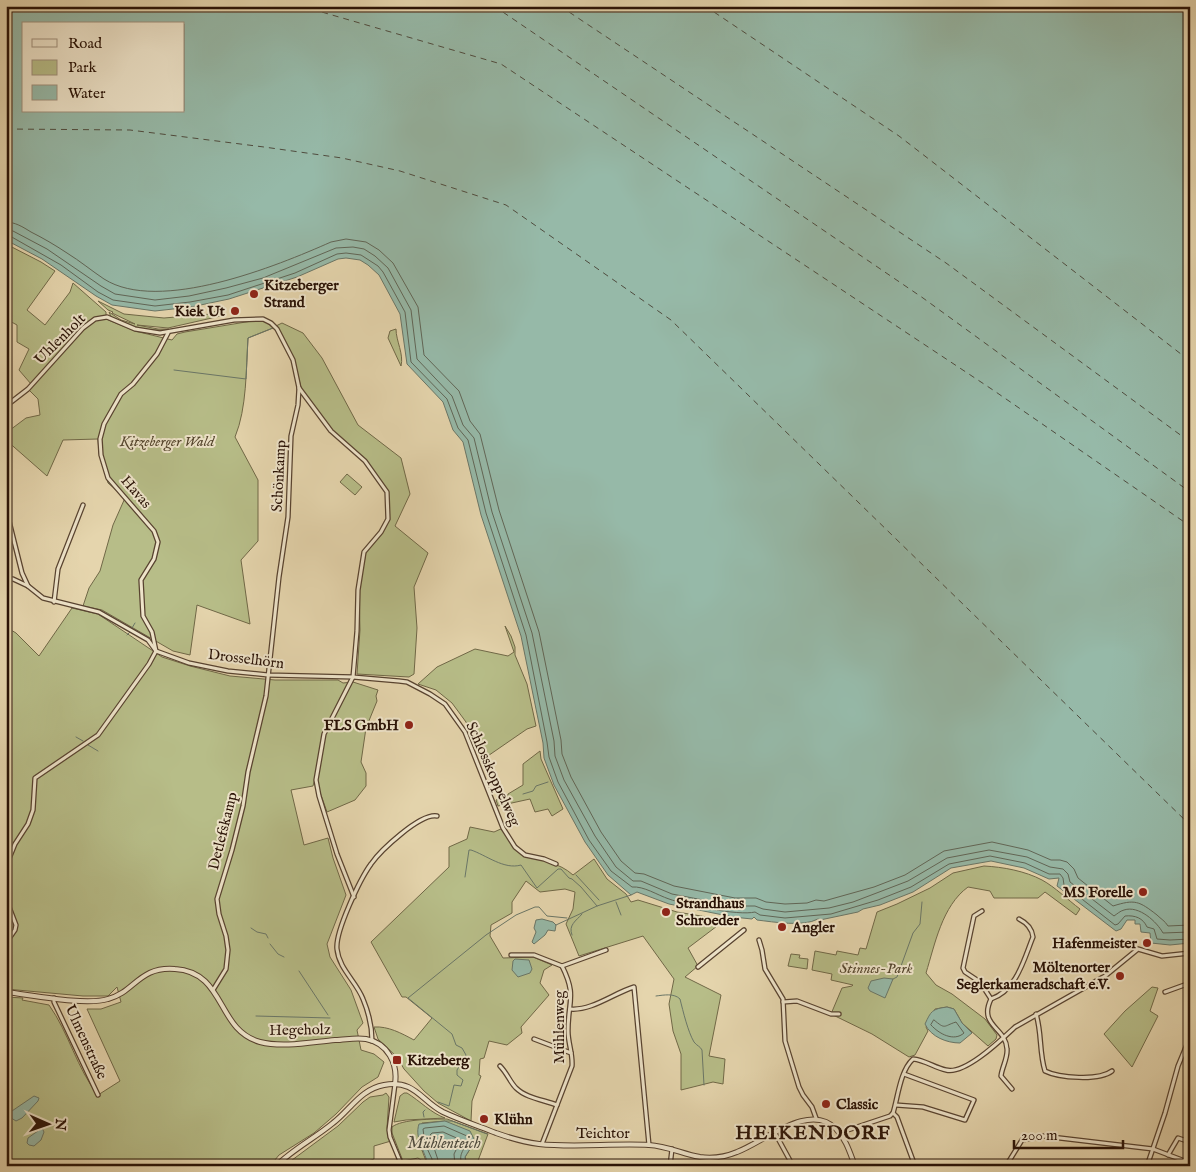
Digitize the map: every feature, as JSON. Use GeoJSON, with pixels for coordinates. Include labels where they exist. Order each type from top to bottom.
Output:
{"type":"FeatureCollection","features":[{"type":"Feature","properties":{"kind":"street","name":"Uhlenholt"},"geometry":{"type":"LineString","coordinates":[[6,406],[28,389],[83,328],[95,319],[106,317],[141,331],[160,333],[234,320]]}},
{"type":"Feature","properties":{"kind":"street","name":"Schönkamp"},"geometry":{"type":"LineString","coordinates":[[234,320],[263,319],[274,325],[291,354],[299,388],[292,436],[288,517],[268,675]]}},
{"type":"Feature","properties":{"kind":"street","name":"Havas"},"geometry":{"type":"LineString","coordinates":[[156,650],[152,632],[143,616],[141,580],[154,559],[158,542],[154,531],[108,478],[100,440],[104,424],[121,394],[133,384],[157,354],[169,332]]}},
{"type":"Feature","properties":{"kind":"street"},"geometry":{"type":"LineString","coordinates":[[299,388],[331,431],[364,461],[387,492],[388,519],[381,532],[364,552],[358,590],[353,677],[324,734],[316,780],[337,854],[354,897]]}},
{"type":"Feature","properties":{"kind":"street"},"geometry":{"type":"LineString","coordinates":[[54,602],[58,570],[83,505]]}},
{"type":"Feature","properties":{"kind":"street"},"geometry":{"type":"LineString","coordinates":[[6,509],[22,573],[28,586]]}},
{"type":"Feature","properties":{"kind":"street"},"geometry":{"type":"LineString","coordinates":[[13,579],[22,573]]}},
{"type":"Feature","properties":{"kind":"street","name":"Drosselhörn"},"geometry":{"type":"LineString","coordinates":[[6,578],[28,586],[43,598],[99,612],[148,640],[156,650],[189,662],[228,671],[268,675],[353,677]]}},
{"type":"Feature","properties":{"kind":"street"},"geometry":{"type":"LineString","coordinates":[[6,866],[15,844],[28,824],[33,810],[35,778],[98,735],[144,673],[156,650]]}},
{"type":"Feature","properties":{"kind":"street","name":"Detlefskamp"},"geometry":{"type":"LineString","coordinates":[[213,990],[226,969],[228,950],[217,899],[243,806],[248,772],[266,696],[268,675]]}},
{"type":"Feature","properties":{"kind":"street","name":"Schlosskoppelweg"},"geometry":{"type":"LineString","coordinates":[[353,677],[407,682],[445,704],[465,732],[509,840],[526,855],[556,864]]}},
{"type":"Feature","properties":{"kind":"street"},"geometry":{"type":"LineString","coordinates":[[402,1166],[389,1130],[396,1076],[394,1061],[384,1048],[372,1041],[363,999],[340,963],[337,951],[340,930],[370,865],[395,839],[413,825],[429,817],[437,816]]}},
{"type":"Feature","properties":{"kind":"street"},"geometry":{"type":"LineString","coordinates":[[6,899],[16,925],[15,930],[6,943]]}},
{"type":"Feature","properties":{"kind":"street"},"geometry":{"type":"LineString","coordinates":[[982,911],[974,916],[963,968],[965,972],[980,982],[991,999]]}},
{"type":"Feature","properties":{"kind":"street"},"geometry":{"type":"LineString","coordinates":[[991,999],[997,997],[1010,986],[1017,975],[1033,936],[1033,932],[1020,919]]}},
{"type":"Feature","properties":{"kind":"street"},"geometry":{"type":"LineString","coordinates":[[698,967],[744,930]]}},
{"type":"Feature","properties":{"kind":"street"},"geometry":{"type":"LineString","coordinates":[[758,940],[762,950],[765,969],[780,992],[784,1002],[786,1044],[799,1087],[812,1107],[816,1118],[829,1123],[839,1132],[855,1166]]}},
{"type":"Feature","properties":{"kind":"street"},"geometry":{"type":"LineString","coordinates":[[839,1132],[890,1116],[894,1113],[907,1064],[912,1059],[948,1071],[956,1071],[966,1067],[1015,1027],[1104,977],[1138,949],[1162,956],[1190,953]]}},
{"type":"Feature","properties":{"kind":"street"},"geometry":{"type":"LineString","coordinates":[[511,955],[534,955],[562,966],[606,950]]}},
{"type":"Feature","properties":{"kind":"street","name":"Mühlenweg"},"geometry":{"type":"LineString","coordinates":[[542,1144],[572,1066],[568,1031],[572,993],[570,982],[562,966]]}},
{"type":"Feature","properties":{"kind":"street","name":"Hegeholz"},"geometry":{"type":"LineString","coordinates":[[6,992],[91,1001],[108,1000],[121,994],[141,977],[164,969],[175,969],[194,974],[203,979],[213,990],[232,1023],[245,1035],[260,1042],[291,1044],[355,1038],[372,1041]]}},
{"type":"Feature","properties":{"kind":"street"},"geometry":{"type":"LineString","coordinates":[[1165,992],[1190,983]]}},
{"type":"Feature","properties":{"kind":"street"},"geometry":{"type":"LineString","coordinates":[[570,1009],[594,1004],[634,987],[649,1145]]}},
{"type":"Feature","properties":{"kind":"street","name":"Ulmenstraße"},"geometry":{"type":"LineString","coordinates":[[54,998],[54,1002],[98,1095]]}},
{"type":"Feature","properties":{"kind":"street"},"geometry":{"type":"LineString","coordinates":[[991,999],[987,1011],[989,1021],[1003,1038],[1007,1047],[1001,1076],[1012,1089]]}},
{"type":"Feature","properties":{"kind":"street"},"geometry":{"type":"LineString","coordinates":[[784,1002],[797,1001],[831,1014],[839,1014]]}},
{"type":"Feature","properties":{"kind":"street"},"geometry":{"type":"LineString","coordinates":[[1036,1014],[1039,1024],[1041,1056],[1045,1071],[1054,1075],[1096,1077],[1106,1075],[1112,1071]]}},
{"type":"Feature","properties":{"kind":"street"},"geometry":{"type":"LineString","coordinates":[[1147,1166],[1178,1066],[1190,1037]]}},
{"type":"Feature","properties":{"kind":"street"},"geometry":{"type":"LineString","coordinates":[[534,1039],[572,1053]]}},
{"type":"Feature","properties":{"kind":"street"},"geometry":{"type":"LineString","coordinates":[[500,1066],[515,1087],[523,1093],[557,1105]]}},
{"type":"Feature","properties":{"kind":"street"},"geometry":{"type":"LineString","coordinates":[[896,1105],[923,1106],[965,1120],[974,1100],[904,1074]]}},
{"type":"Feature","properties":{"kind":"street"},"geometry":{"type":"LineString","coordinates":[[276,1166],[296,1149],[336,1121],[354,1102],[370,1090],[381,1085],[395,1084]]}},
{"type":"Feature","properties":{"kind":"street","name":"Teichtor"},"geometry":{"type":"LineString","coordinates":[[395,1084],[407,1086],[414,1090],[441,1112],[516,1140],[542,1144],[649,1145],[702,1157],[719,1158],[738,1152],[799,1122],[816,1118]]}},
{"type":"Feature","properties":{"kind":"street"},"geometry":{"type":"LineString","coordinates":[[894,1113],[915,1166]]}},
{"type":"Feature","properties":{"kind":"street"},"geometry":{"type":"LineString","coordinates":[[775,1133],[793,1166]]}},
{"type":"Feature","properties":{"kind":"street"},"geometry":{"type":"LineString","coordinates":[[1006,1166],[1022,1140],[1043,1136],[1153,1149],[1190,1162]]}},
{"type":"Feature","properties":{"kind":"street"},"geometry":{"type":"LineString","coordinates":[[1168,1155],[1178,1138],[1190,1142]]}},
{"type":"Feature","properties":{"kind":"street"},"geometry":{"type":"LineString","coordinates":[[670,1166],[672,1149]]}},
{"type":"Feature","properties":{"kind":"green space","name":"Kitzeberger Wald"},"geometry":{"type":"Polygon","coordinates":[[[6,244],[55,271],[27,310],[45,325],[70,292],[73,283],[106,312],[106,319],[135,331],[172,340],[177,334],[185,332],[258,320],[266,322],[273,328],[248,338],[244,401],[235,437],[258,480],[258,541],[241,560],[250,624],[197,605],[190,655],[173,651],[102,610],[83,606],[89,588],[100,571],[113,525],[125,498],[108,483],[99,453],[98,439],[63,440],[47,476],[6,440],[6,433],[26,418],[40,415],[38,399],[28,389],[31,384],[19,370],[29,349],[17,342],[17,325],[6,319],[6,244]]]}},
{"type":"Feature","properties":{"kind":"green space"},"geometry":{"type":"Polygon","coordinates":[[[98,301],[124,314],[164,318],[211,314],[223,306],[225,315],[168,328],[137,325],[169,329],[148,330],[111,317],[109,312],[121,320],[135,324],[112,313],[98,301]]]}},
{"type":"Feature","properties":{"kind":"green space"},"geometry":{"type":"Polygon","coordinates":[[[282,323],[303,333],[322,358],[358,425],[401,458],[410,494],[395,526],[428,553],[414,587],[417,628],[414,674],[409,677],[357,674],[360,630],[359,590],[366,552],[389,519],[388,492],[366,460],[332,430],[301,388],[295,362],[276,326],[282,323]]]}},
{"type":"Feature","properties":{"kind":"green space"},"geometry":{"type":"Polygon","coordinates":[[[396,329],[402,361],[401,366],[388,338],[390,331],[396,329]]]}},
{"type":"Feature","properties":{"kind":"green space"},"geometry":{"type":"Polygon","coordinates":[[[347,474],[362,487],[355,495],[340,482],[347,474]]]}},
{"type":"Feature","properties":{"kind":"green space"},"geometry":{"type":"Polygon","coordinates":[[[72,608],[98,614],[162,657],[190,666],[230,676],[275,680],[338,680],[343,683],[353,682],[378,690],[377,701],[366,728],[361,762],[366,773],[366,786],[355,800],[327,812],[315,778],[313,786],[291,790],[304,845],[328,838],[346,895],[327,944],[330,957],[351,990],[363,1023],[357,1030],[361,1050],[374,1054],[384,1062],[378,1077],[362,1087],[336,1114],[314,1133],[279,1155],[270,1166],[6,1166],[6,997],[23,998],[22,1000],[49,1005],[62,1027],[84,1074],[98,1095],[120,1081],[87,1009],[101,1009],[121,1002],[117,987],[108,996],[83,996],[6,989],[6,627],[16,633],[39,656],[72,608]]]}},
{"type":"Feature","properties":{"kind":"green space"},"geometry":{"type":"Polygon","coordinates":[[[505,626],[511,636],[515,647],[515,655],[527,684],[536,726],[527,729],[482,760],[466,722],[452,703],[436,690],[418,684],[437,667],[475,649],[508,656],[514,652],[505,626]]]}},
{"type":"Feature","properties":{"kind":"green space"},"geometry":{"type":"Polygon","coordinates":[[[540,751],[541,759],[563,809],[552,816],[548,809],[535,812],[530,799],[498,806],[496,800],[523,785],[523,764],[540,751]]]}},
{"type":"Feature","properties":{"kind":"green space"},"geometry":{"type":"Polygon","coordinates":[[[470,827],[494,832],[503,828],[518,850],[556,865],[573,875],[594,859],[607,879],[626,894],[631,902],[638,900],[677,912],[725,920],[688,948],[698,966],[685,977],[721,995],[709,1056],[725,1059],[723,1084],[713,1082],[681,1090],[681,1054],[673,1031],[669,1004],[674,979],[643,936],[579,956],[566,924],[573,909],[575,892],[565,889],[540,892],[526,881],[512,902],[512,913],[491,925],[490,936],[503,958],[533,957],[552,965],[544,970],[540,983],[549,995],[521,1027],[522,1033],[507,1045],[489,1041],[484,1058],[480,1059],[479,1075],[481,1076],[472,1101],[471,1121],[438,1103],[424,1091],[404,1069],[397,1057],[378,1039],[374,1027],[389,1029],[414,1040],[432,1018],[406,997],[402,997],[371,942],[449,867],[449,847],[467,839],[470,827]]]}},
{"type":"Feature","properties":{"kind":"green space","name":"Stinnes-Park"},"geometry":{"type":"Polygon","coordinates":[[[984,866],[1014,870],[1042,880],[1080,909],[1076,915],[1045,892],[1038,898],[994,898],[990,891],[968,887],[952,904],[936,938],[926,973],[936,985],[952,994],[985,1019],[997,1035],[996,1039],[988,1046],[962,1023],[954,1009],[947,1007],[935,1009],[926,1027],[928,1031],[915,1055],[909,1057],[872,1034],[831,1014],[842,988],[853,985],[831,980],[832,974],[812,970],[815,951],[836,955],[837,951],[858,955],[860,948],[866,949],[877,912],[930,888],[953,873],[984,866]]]}},
{"type":"Feature","properties":{"kind":"green space"},"geometry":{"type":"Polygon","coordinates":[[[791,954],[800,955],[799,958],[808,959],[807,969],[788,966],[791,954]]]}},
{"type":"Feature","properties":{"kind":"green space"},"geometry":{"type":"Polygon","coordinates":[[[1152,987],[1158,988],[1150,1011],[1158,1016],[1132,1067],[1104,1034],[1125,1011],[1152,987]]]}},
{"type":"Feature","properties":{"kind":"green space"},"geometry":{"type":"Polygon","coordinates":[[[386,1093],[389,1097],[387,1128],[391,1141],[374,1146],[374,1159],[353,1166],[284,1166],[338,1126],[363,1102],[370,1097],[386,1093]]]}},
{"type":"Feature","properties":{"kind":"green space"},"geometry":{"type":"Polygon","coordinates":[[[407,1093],[430,1110],[445,1118],[394,1122],[400,1096],[407,1093]]]}},
{"type":"Feature","properties":{"kind":"green space"},"geometry":{"type":"Polygon","coordinates":[[[447,1119],[488,1134],[476,1166],[472,1166],[466,1161],[465,1157],[475,1141],[445,1121],[422,1123],[420,1145],[428,1166],[425,1166],[424,1162],[418,1158],[403,1161],[392,1133],[392,1127],[403,1122],[447,1119]]]}},
{"type":"Feature","properties":{"kind":"water"},"geometry":{"type":"Polygon","coordinates":[[[6,6],[1190,6],[1190,943],[1170,945],[1151,943],[1150,933],[1141,932],[1140,924],[1135,924],[1135,920],[1127,920],[1121,929],[1116,931],[1057,886],[1059,878],[1049,879],[1024,868],[991,861],[951,868],[913,892],[880,905],[858,912],[805,923],[780,923],[757,920],[754,917],[752,919],[733,917],[669,904],[637,892],[631,895],[608,875],[585,842],[554,785],[544,758],[543,743],[521,636],[481,515],[463,442],[453,430],[443,402],[407,364],[400,314],[379,275],[360,260],[338,259],[297,277],[229,299],[191,307],[155,311],[112,305],[42,259],[6,240],[6,6]]]}},
{"type":"Feature","properties":{"kind":"water"},"geometry":{"type":"Polygon","coordinates":[[[542,919],[553,922],[556,925],[555,931],[548,930],[534,944],[532,942],[536,932],[534,928],[536,920],[542,919]]]}},
{"type":"Feature","properties":{"kind":"water"},"geometry":{"type":"Polygon","coordinates":[[[515,959],[529,960],[532,969],[530,973],[518,977],[512,970],[515,959]]]}},
{"type":"Feature","properties":{"kind":"water"},"geometry":{"type":"Polygon","coordinates":[[[884,978],[893,979],[885,998],[870,991],[868,988],[871,981],[884,978]]]}},
{"type":"Feature","properties":{"kind":"water"},"geometry":{"type":"Polygon","coordinates":[[[947,1007],[954,1009],[962,1023],[972,1033],[960,1043],[950,1042],[935,1036],[925,1024],[933,1011],[947,1007]]]}},
{"type":"Feature","properties":{"kind":"water"},"geometry":{"type":"Polygon","coordinates":[[[34,1096],[39,1098],[38,1101],[22,1118],[16,1121],[8,1116],[9,1113],[34,1096]]]}},
{"type":"Feature","properties":{"kind":"water","name":"Mühlenteich"},"geometry":{"type":"Polygon","coordinates":[[[445,1121],[470,1131],[475,1141],[465,1157],[466,1161],[472,1166],[428,1166],[419,1140],[419,1124],[445,1121]]]}},
{"type":"Feature","properties":{"kind":"water"},"geometry":{"type":"Polygon","coordinates":[[[42,1128],[44,1132],[41,1140],[34,1146],[29,1145],[27,1143],[28,1138],[42,1128]]]}},
{"type":"Feature","properties":{"kind":"waterway"},"geometry":{"type":"LineString","coordinates":[[174,370],[246,379],[248,338],[273,328]]}},
{"type":"Feature","properties":{"kind":"waterway"},"geometry":{"type":"LineString","coordinates":[[132,628],[135,623]]}},
{"type":"Feature","properties":{"kind":"waterway"},"geometry":{"type":"LineString","coordinates":[[127,635],[130,632]]}},
{"type":"Feature","properties":{"kind":"waterway"},"geometry":{"type":"LineString","coordinates":[[76,737],[83,741]]}},
{"type":"Feature","properties":{"kind":"waterway"},"geometry":{"type":"LineString","coordinates":[[88,745],[98,751]]}},
{"type":"Feature","properties":{"kind":"waterway"},"geometry":{"type":"LineString","coordinates":[[523,794],[533,791],[536,786],[548,782]]}},
{"type":"Feature","properties":{"kind":"waterway"},"geometry":{"type":"LineString","coordinates":[[465,877],[469,850],[502,864],[521,865],[537,888],[558,869],[561,869],[581,887],[597,906]]}},
{"type":"Feature","properties":{"kind":"waterway"},"geometry":{"type":"LineString","coordinates":[[576,875],[599,900]]}},
{"type":"Feature","properties":{"kind":"waterway"},"geometry":{"type":"LineString","coordinates":[[556,925],[597,906],[631,895]]}},
{"type":"Feature","properties":{"kind":"waterway"},"geometry":{"type":"LineString","coordinates":[[616,902],[621,915]]}},
{"type":"Feature","properties":{"kind":"waterway"},"geometry":{"type":"LineString","coordinates":[[893,979],[897,977],[913,933],[920,924],[922,902]]}},
{"type":"Feature","properties":{"kind":"waterway"},"geometry":{"type":"LineString","coordinates":[[438,1102],[449,1106],[454,1085],[461,1086],[463,1080],[457,1075],[457,1070],[466,1055],[462,1048],[456,1045],[452,1034],[408,998],[486,935],[516,915],[539,907],[547,916],[567,918]]}},
{"type":"Feature","properties":{"kind":"waterway"},"geometry":{"type":"LineString","coordinates":[[572,935],[571,928],[582,914]]}},
{"type":"Feature","properties":{"kind":"waterway"},"geometry":{"type":"LineString","coordinates":[[251,928],[266,934],[268,938]]}},
{"type":"Feature","properties":{"kind":"waterway"},"geometry":{"type":"LineString","coordinates":[[270,944],[278,954],[284,957]]}},
{"type":"Feature","properties":{"kind":"waterway"},"geometry":{"type":"LineString","coordinates":[[299,971],[328,1015]]}},
{"type":"Feature","properties":{"kind":"waterway"},"geometry":{"type":"LineString","coordinates":[[656,996],[672,995],[680,999],[692,1038],[702,1050],[704,1085]]}},
{"type":"Feature","properties":{"kind":"waterway"},"geometry":{"type":"LineString","coordinates":[[256,1016],[330,1018]]}},
{"type":"Feature","properties":{"kind":"waterway"},"geometry":{"type":"LineString","coordinates":[[424,1117],[423,1112],[425,1110]]}},
{"type":"Feature","properties":{"kind":"waterway"},"geometry":{"type":"LineString","coordinates":[[446,1121],[452,1121],[487,1134]]}},
{"type":"Feature","properties":{"kind":"ferry route"},"geometry":{"type":"LineString","coordinates":[[301,6],[501,64],[993,390],[1190,526]]}},
{"type":"Feature","properties":{"kind":"ferry route"},"geometry":{"type":"LineString","coordinates":[[494,6],[923,298],[1190,492]]}},
{"type":"Feature","properties":{"kind":"ferry route"},"geometry":{"type":"LineString","coordinates":[[560,6],[946,263],[1190,442]]}},
{"type":"Feature","properties":{"kind":"ferry route"},"geometry":{"type":"LineString","coordinates":[[705,6],[899,136],[1190,361]]}},
{"type":"Feature","properties":{"kind":"ferry route"},"geometry":{"type":"LineString","coordinates":[[6,129],[130,130],[342,158],[400,171],[506,205],[671,320],[1190,825]]}},
{"type":"Feature","properties":{"kind":"place","name":"Kitzeberger Strand"},"geometry":{"type":"Point","coordinates":[254,294]}},
{"type":"Feature","properties":{"kind":"place","name":"Kiek Ut"},"geometry":{"type":"Point","coordinates":[235,311]}},
{"type":"Feature","properties":{"kind":"place","name":"FLS GmbH"},"geometry":{"type":"Point","coordinates":[409,725]}},
{"type":"Feature","properties":{"kind":"place","name":"MS Forelle"},"geometry":{"type":"Point","coordinates":[1143,892]}},
{"type":"Feature","properties":{"kind":"place","name":"Strandhaus Schroeder"},"geometry":{"type":"Point","coordinates":[666,912]}},
{"type":"Feature","properties":{"kind":"place","name":"Angler"},"geometry":{"type":"Point","coordinates":[782,927]}},
{"type":"Feature","properties":{"kind":"place","name":"Hafenmeister"},"geometry":{"type":"Point","coordinates":[1147,943]}},
{"type":"Feature","properties":{"kind":"place","name":"Möltenorter Seglerkameradschaft e.V."},"geometry":{"type":"Point","coordinates":[1120,976]}},
{"type":"Feature","properties":{"kind":"place","name":"Kitzeberg"},"geometry":{"type":"Point","coordinates":[397,1060]}},
{"type":"Feature","properties":{"kind":"place","name":"Classic"},"geometry":{"type":"Point","coordinates":[826,1104]}},
{"type":"Feature","properties":{"kind":"place","name":"Klühn"},"geometry":{"type":"Point","coordinates":[484,1119]}},
{"type":"Feature","properties":{"kind":"district","name":"HEIKENDORF"},"geometry":{"type":"Point","coordinates":[813,1133]}}]}
